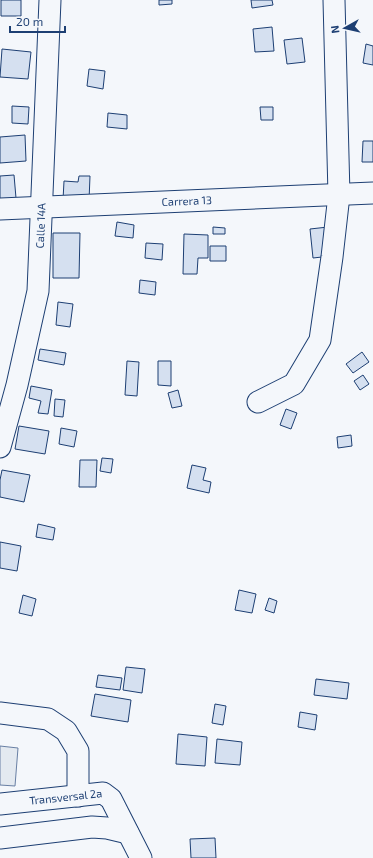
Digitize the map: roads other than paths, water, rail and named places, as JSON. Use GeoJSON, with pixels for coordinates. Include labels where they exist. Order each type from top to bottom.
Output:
{"type":"FeatureCollection","features":[{"type":"Feature","properties":{"kind":"street","name":"Calle 14A"},"geometry":{"type":"LineString","coordinates":[[0,447],[17,385],[38,291],[50,0]]}},
{"type":"Feature","properties":{"kind":"street"},"geometry":{"type":"LineString","coordinates":[[258,402],[294,384],[320,340],[340,195],[334,0]]}},
{"type":"Feature","properties":{"kind":"street","name":"Carrera 13"},"geometry":{"type":"LineString","coordinates":[[0,209],[373,193]]}},
{"type":"Feature","properties":{"kind":"street"},"geometry":{"type":"LineString","coordinates":[[0,713],[48,719],[66,731],[78,752],[78,796]]}},
{"type":"Feature","properties":{"kind":"street","name":"Transversal 2a"},"geometry":{"type":"LineString","coordinates":[[0,804],[103,793],[111,799],[141,858]]}},
{"type":"Feature","properties":{"kind":"street"},"geometry":{"type":"LineString","coordinates":[[0,838],[92,827],[107,828],[128,833]]}}]}
